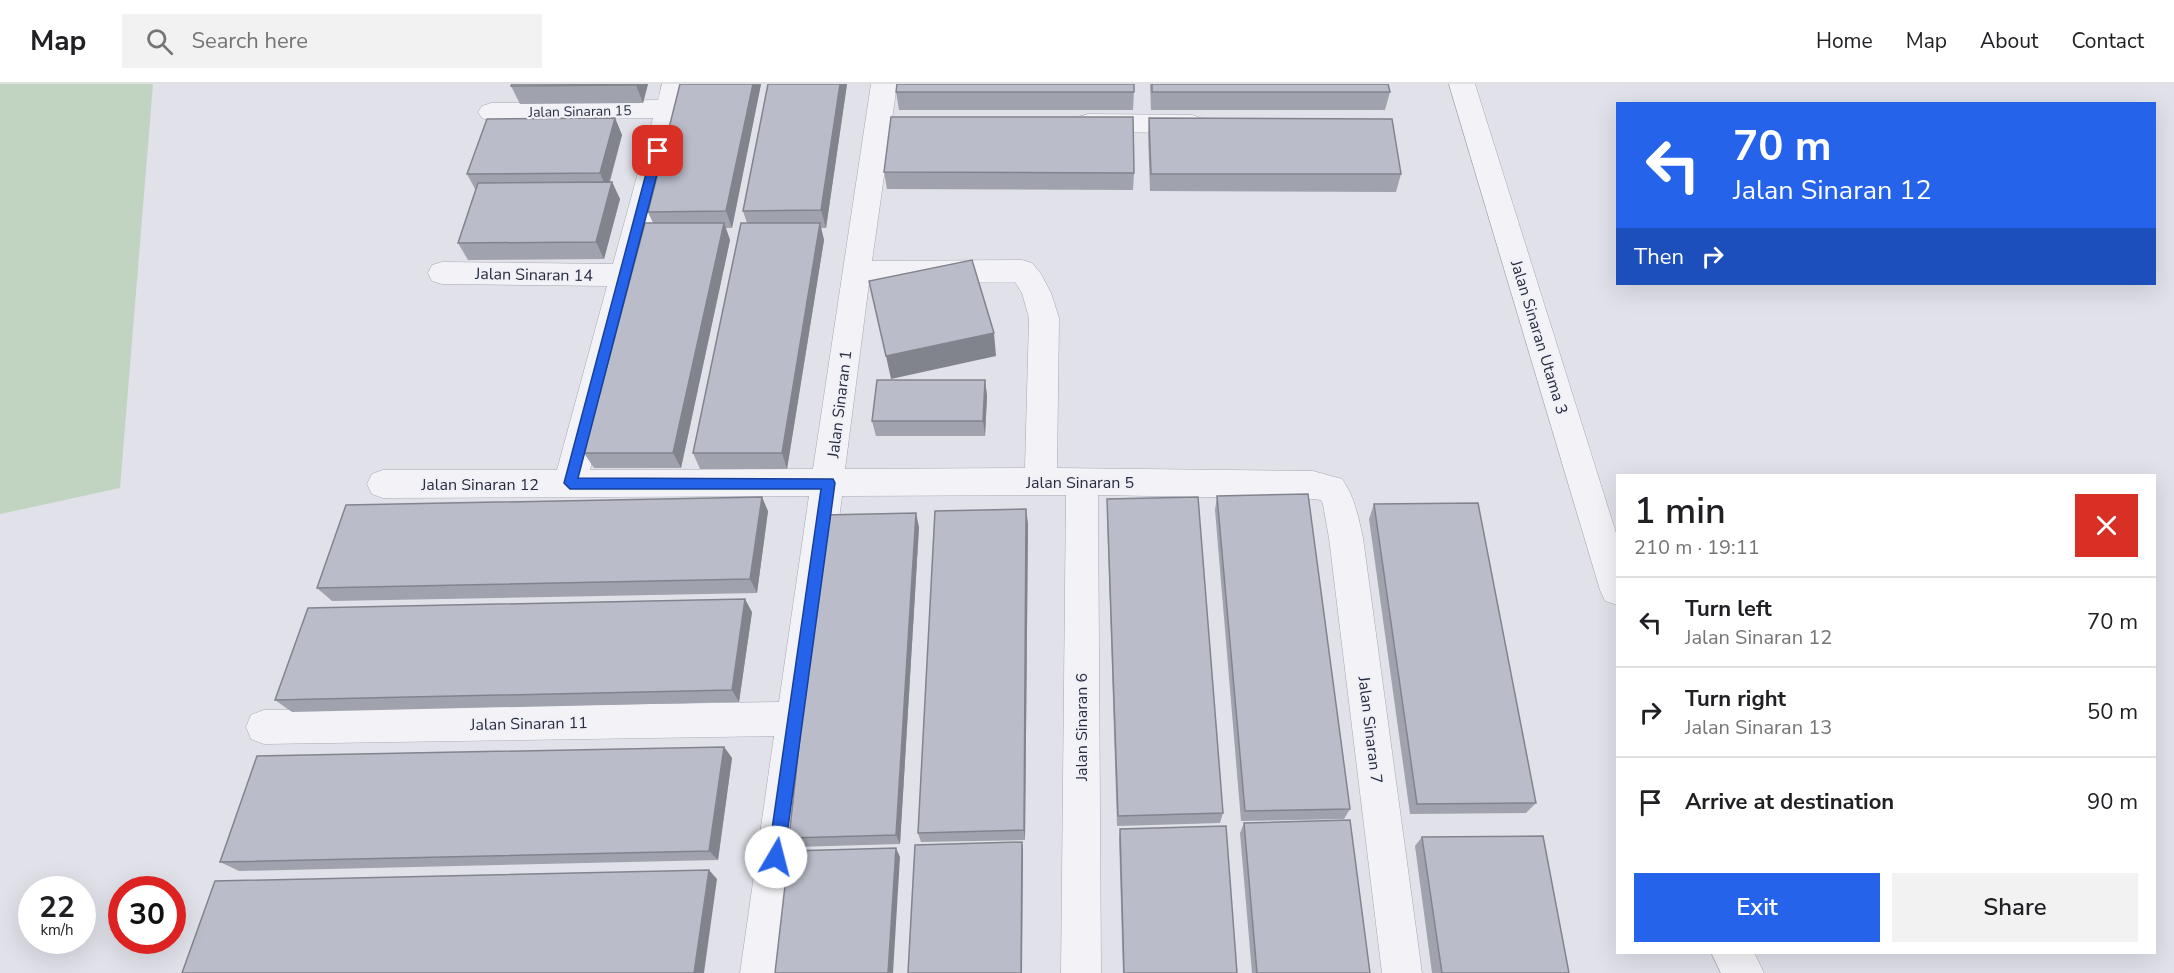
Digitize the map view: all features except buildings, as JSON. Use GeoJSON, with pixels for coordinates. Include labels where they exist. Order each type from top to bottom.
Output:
{"type":"FeatureCollection","features":[{"type":"Feature","properties":{"kind":"street","name":"Jalan Sinaran 1"},"geometry":{"type":"LineString","coordinates":[[760,973],[856,272],[891,119],[884,84]]}},
{"type":"Feature","properties":{"kind":"street","name":"Jalan Sinaran Utama 3"},"geometry":{"type":"LineString","coordinates":[[1462,84],[1616,587]]}},
{"type":"Feature","properties":{"kind":"street","name":"Jalan Sinaran 15"},"geometry":{"type":"LineString","coordinates":[[491,112],[672,97]]}},
{"type":"Feature","properties":{"kind":"street"},"geometry":{"type":"LineString","coordinates":[[570,483],[672,97]]}},
{"type":"Feature","properties":{"kind":"street"},"geometry":{"type":"LineString","coordinates":[[1068,122],[1222,125]]}},
{"type":"Feature","properties":{"kind":"street"},"geometry":{"type":"LineString","coordinates":[[856,272],[1022,271],[1034,284],[1040,297],[1044,318],[1041,482]]}},
{"type":"Feature","properties":{"kind":"street","name":"Jalan Sinaran 14"},"geometry":{"type":"LineString","coordinates":[[442,273],[626,275]]}},
{"type":"Feature","properties":{"kind":"street","name":"Jalan Sinaran 5"},"geometry":{"type":"LineString","coordinates":[[828,483],[1082,481],[1313,485],[1331,489]]}},
{"type":"Feature","properties":{"kind":"street","name":"Jalan Sinaran 6"},"geometry":{"type":"LineString","coordinates":[[1081,973],[1082,481]]}},
{"type":"Feature","properties":{"kind":"street","name":"Jalan Sinaran 12"},"geometry":{"type":"LineString","coordinates":[[383,484],[828,483]]}},
{"type":"Feature","properties":{"kind":"street","name":"Jalan Sinaran 7"},"geometry":{"type":"LineString","coordinates":[[1331,489],[1339,501],[1346,538],[1402,973]]}},
{"type":"Feature","properties":{"kind":"street","name":"Jalan Sinaran 11"},"geometry":{"type":"LineString","coordinates":[[264,727],[794,719]]}},
{"type":"Feature","properties":{"kind":"street"},"geometry":{"type":"LineString","coordinates":[[1732,954],[1744,973]]}},
{"type":"Feature","properties":{"kind":"green space"},"geometry":{"type":"Polygon","coordinates":[[[0,84],[153,84],[120,488],[0,514],[0,84]]]}},
{"type":"Feature","properties":{"kind":"route"},"geometry":{"type":"LineString","coordinates":[[658,151],[570,483],[828,483],[776,857]]}}]}
